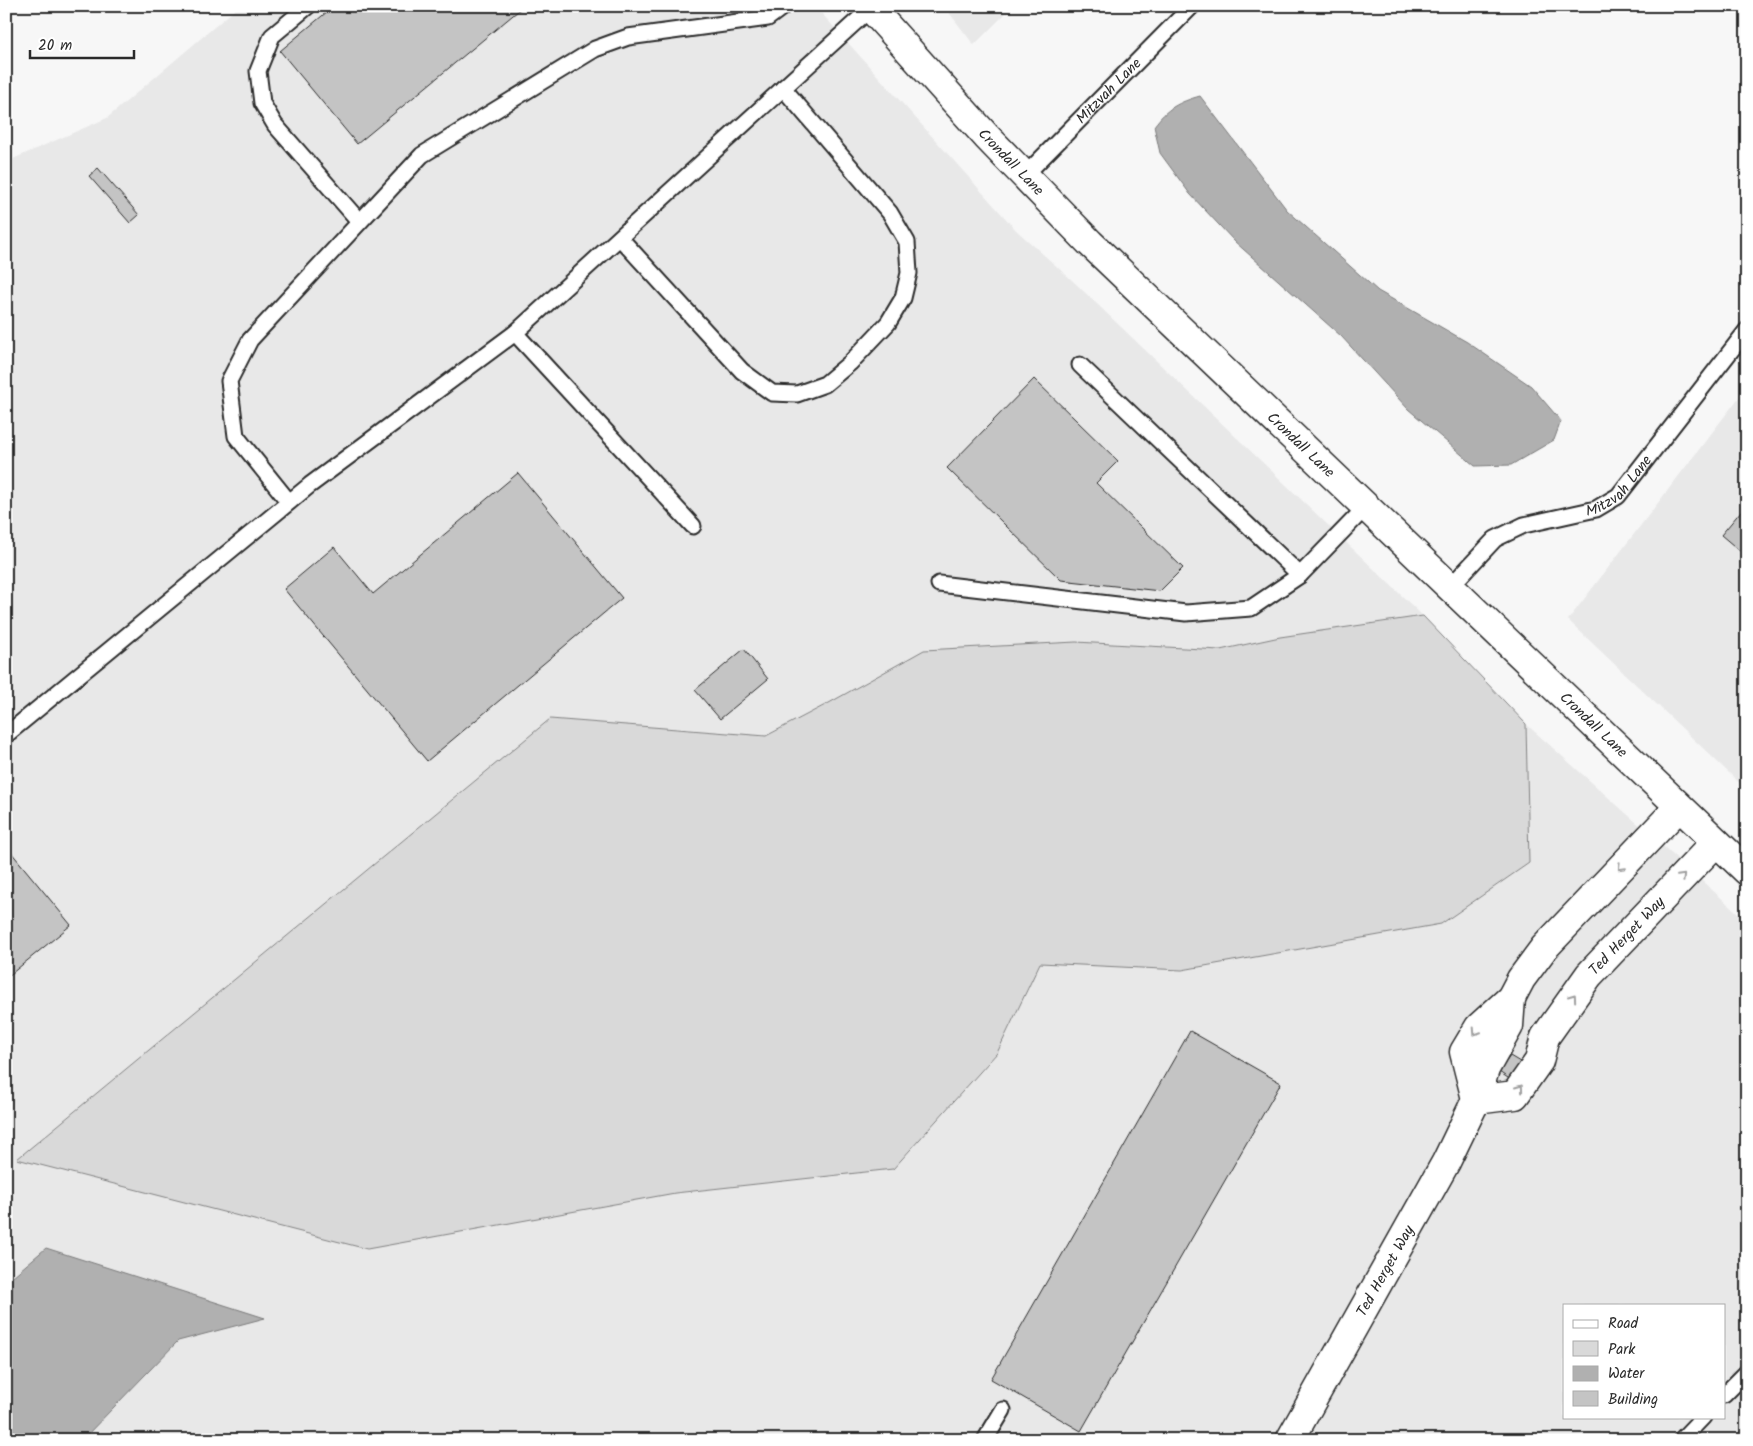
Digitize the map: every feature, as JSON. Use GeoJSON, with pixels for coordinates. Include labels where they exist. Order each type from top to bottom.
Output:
{"type":"FeatureCollection","features":[{"type":"Feature","properties":{"kind":"street","name":"Crondall Lane"},"geometry":{"type":"LineString","coordinates":[[870,7],[956,104],[1090,243],[1747,871]]}},
{"type":"Feature","properties":{"kind":"street","name":"Ted Herget Way"},"geometry":{"type":"LineString","coordinates":[[1476,1100],[1464,1052],[1479,1026],[1511,998],[1544,948],[1680,806]]}},
{"type":"Feature","properties":{"kind":"street","name":"Ted Herget Way"},"geometry":{"type":"LineString","coordinates":[[1476,1100],[1515,1095],[1539,1061],[1545,1037],[1590,975],[1716,842]]}},
{"type":"Feature","properties":{"kind":"street","name":"Ted Herget Way"},"geometry":{"type":"LineString","coordinates":[[1290,1440],[1446,1162],[1476,1100],[1485,1069],[1509,1026],[1511,998]]}},
{"type":"Feature","properties":{"kind":"street"},"geometry":{"type":"LineString","coordinates":[[1509,1026],[1545,1037]]}},
{"type":"Feature","properties":{"kind":"lane"},"geometry":{"type":"LineString","coordinates":[[308,6],[272,36],[258,71],[262,103],[275,125],[359,221]]}},
{"type":"Feature","properties":{"kind":"lane"},"geometry":{"type":"LineString","coordinates":[[289,502],[236,436],[229,381],[250,340],[422,155],[595,49],[628,37],[768,18],[784,6]]}},
{"type":"Feature","properties":{"kind":"lane","name":"Mitzvah Lane"},"geometry":{"type":"LineString","coordinates":[[1024,176],[1192,6]]}},
{"type":"Feature","properties":{"kind":"lane"},"geometry":{"type":"LineString","coordinates":[[6,735],[289,502],[515,333],[870,7]]}},
{"type":"Feature","properties":{"kind":"lane"},"geometry":{"type":"LineString","coordinates":[[620,238],[742,371],[772,394],[797,394],[825,384],[850,363],[888,323],[903,298],[909,273],[907,242],[890,213],[783,88]]}},
{"type":"Feature","properties":{"kind":"lane","name":"Mitzvah Lane"},"geometry":{"type":"LineString","coordinates":[[1450,587],[1495,539],[1524,525],[1596,509],[1618,496],[1747,330]]}},
{"type":"Feature","properties":{"kind":"lane"},"geometry":{"type":"LineString","coordinates":[[515,333],[693,526]]}},
{"type":"Feature","properties":{"kind":"lane"},"geometry":{"type":"LineString","coordinates":[[1080,364],[1300,575]]}},
{"type":"Feature","properties":{"kind":"lane"},"geometry":{"type":"LineString","coordinates":[[939,584],[1186,613],[1251,608],[1300,575],[1366,507]]}},
{"type":"Feature","properties":{"kind":"lane"},"geometry":{"type":"LineString","coordinates":[[1726,1393],[1747,1372]]}},
{"type":"Feature","properties":{"kind":"lane"},"geometry":{"type":"LineString","coordinates":[[985,1440],[1003,1410]]}},
{"type":"Feature","properties":{"kind":"lane"},"geometry":{"type":"LineString","coordinates":[[1681,1440],[1701,1418]]}},
{"type":"Feature","properties":{"kind":"shaded area"},"geometry":{"type":"Polygon","coordinates":[[[239,6],[815,6],[1016,230],[1074,282],[1423,616],[1280,637],[1220,650],[1076,642],[829,703],[766,736],[550,719],[675,1193],[893,1169],[997,1053],[1040,962],[1182,970],[1441,924],[1528,863],[1526,724],[1747,921],[1747,1440],[6,1440],[6,705],[13,699],[6,695],[6,162],[107,118],[239,6]]]}},
{"type":"Feature","properties":{"kind":"shaded area"},"geometry":{"type":"Polygon","coordinates":[[[944,6],[1013,6],[974,45],[944,6]]]}},
{"type":"Feature","properties":{"kind":"shaded area"},"geometry":{"type":"Polygon","coordinates":[[[1747,387],[1747,790],[1568,620],[1747,387]]]}},
{"type":"Feature","properties":{"kind":"green space"},"geometry":{"type":"Polygon","coordinates":[[[1423,616],[1526,724],[1529,863],[1441,924],[1182,970],[1040,963],[997,1053],[893,1169],[675,1193],[367,1249],[17,1159],[550,719],[766,736],[924,650],[1076,642],[1220,650],[1280,637],[1423,616]]]}},
{"type":"Feature","properties":{"kind":"water"},"geometry":{"type":"Polygon","coordinates":[[[1200,96],[1287,210],[1378,291],[1467,342],[1531,386],[1561,421],[1554,440],[1511,465],[1475,466],[1408,409],[1341,336],[1234,241],[1190,194],[1160,153],[1154,126],[1174,106],[1200,96]]]}},
{"type":"Feature","properties":{"kind":"water"},"geometry":{"type":"Polygon","coordinates":[[[46,1248],[265,1318],[178,1341],[82,1440],[6,1440],[6,1282],[46,1248]]]}},
{"type":"Feature","properties":{"kind":"building"},"geometry":{"type":"Polygon","coordinates":[[[334,6],[524,6],[357,144],[280,51],[334,6]]]}},
{"type":"Feature","properties":{"kind":"building"},"geometry":{"type":"Polygon","coordinates":[[[98,168],[139,215],[130,223],[89,176],[98,168]]]}},
{"type":"Feature","properties":{"kind":"building"},"geometry":{"type":"Polygon","coordinates":[[[1034,379],[1118,461],[1096,483],[1183,568],[1160,591],[1061,580],[947,468],[1034,379]]]}},
{"type":"Feature","properties":{"kind":"building"},"geometry":{"type":"Polygon","coordinates":[[[518,473],[622,598],[427,761],[284,589],[334,547],[373,594],[518,473]]]}},
{"type":"Feature","properties":{"kind":"building"},"geometry":{"type":"Polygon","coordinates":[[[1747,504],[1747,557],[1721,535],[1747,504]]]}},
{"type":"Feature","properties":{"kind":"building"},"geometry":{"type":"Polygon","coordinates":[[[744,649],[768,679],[720,719],[695,690],[744,649]]]}},
{"type":"Feature","properties":{"kind":"building"},"geometry":{"type":"Polygon","coordinates":[[[6,846],[71,925],[6,978],[6,846]]]}},
{"type":"Feature","properties":{"kind":"building"},"geometry":{"type":"Polygon","coordinates":[[[1190,1031],[1281,1083],[1081,1431],[991,1379],[1190,1031]]]}},
{"type":"Feature","properties":{"kind":"building"},"geometry":{"type":"Polygon","coordinates":[[[1510,1056],[1525,1065],[1514,1082],[1499,1072],[1510,1056]]]}}]}
